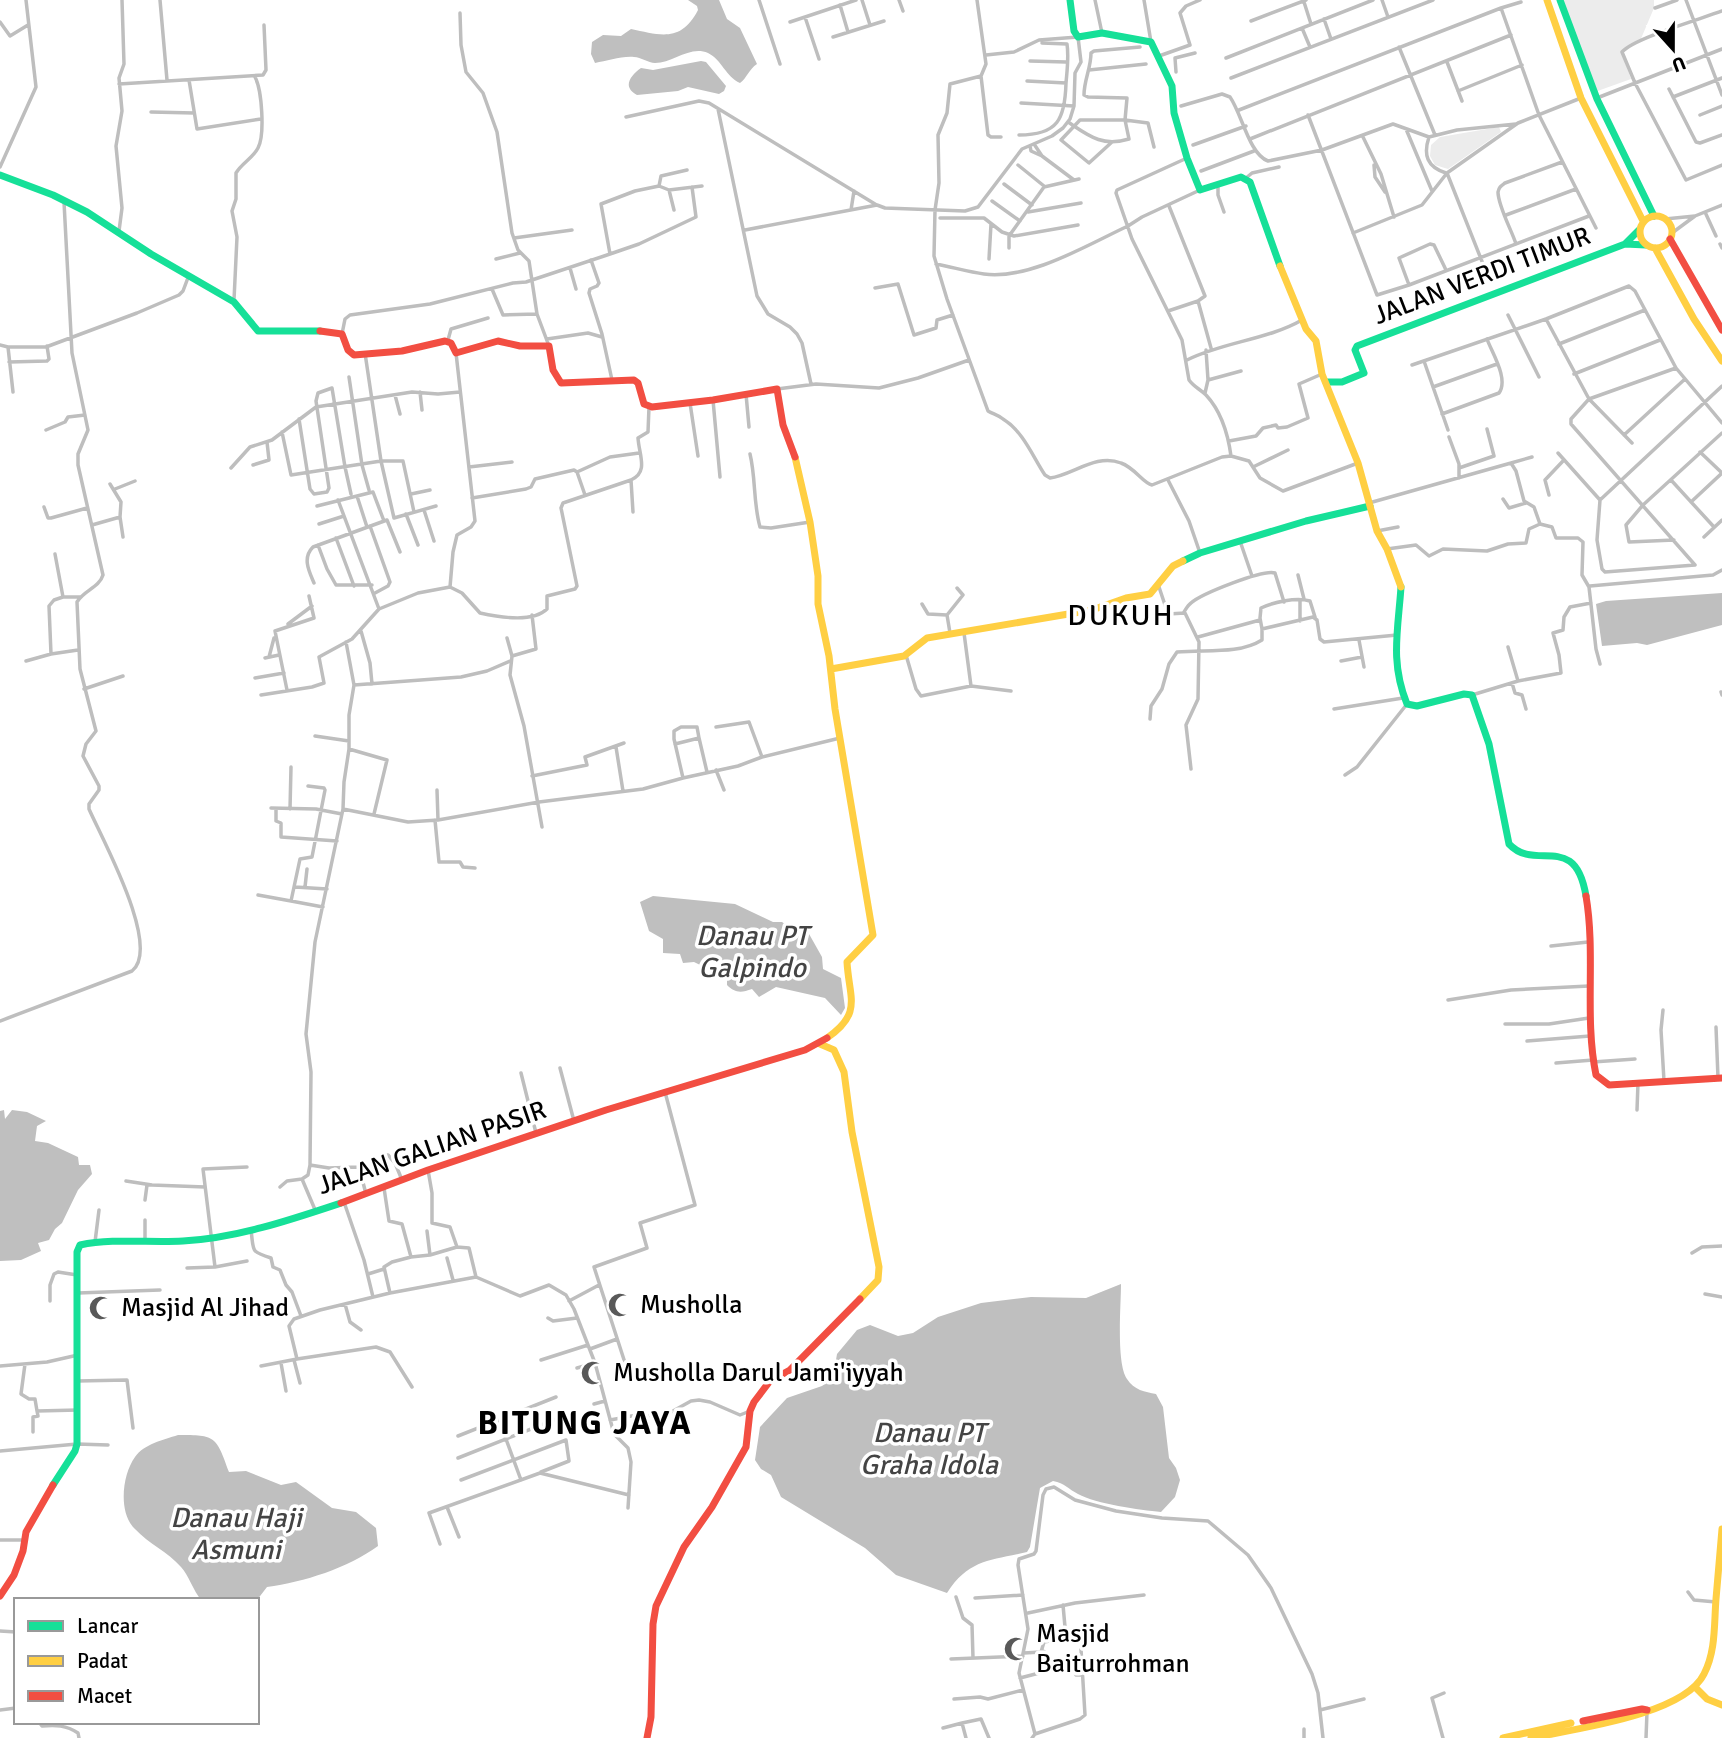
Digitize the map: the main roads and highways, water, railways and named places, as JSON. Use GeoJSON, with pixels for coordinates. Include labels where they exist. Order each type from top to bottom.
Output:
{"type":"FeatureCollection","features":[{"type":"Feature","properties":{"kind":"main road"},"geometry":{"type":"LineString","coordinates":[[1070,0],[1077,37],[1101,33],[1152,42],[1172,86],[1174,113],[1200,191],[1241,177],[1250,182],[1285,280],[1306,330],[1316,341],[1322,374],[1358,463],[1377,531],[1387,549],[1402,594],[1397,635],[1398,681],[1405,701],[1416,706],[1464,694],[1472,695],[1489,744],[1509,845],[1516,852],[1564,856],[1580,874],[1584,890],[1588,942],[1590,1037],[1596,1075],[1605,1083],[1720,1078]]}},
{"type":"Feature","properties":{"kind":"main road"},"geometry":{"type":"LineString","coordinates":[[1547,0],[1581,98],[1643,221]]}},
{"type":"Feature","properties":{"kind":"main road"},"geometry":{"type":"LineString","coordinates":[[1560,0],[1597,99],[1654,216]]}},
{"type":"Feature","properties":{"kind":"main road"},"geometry":{"type":"LineString","coordinates":[[1564,52],[1569,48],[1576,48]]}},
{"type":"Feature","properties":{"kind":"main road"},"geometry":{"type":"LineString","coordinates":[[1605,146],[1612,145],[1617,139]]}},
{"type":"Feature","properties":{"kind":"main road"},"geometry":{"type":"LineString","coordinates":[[0,176],[64,200],[119,231],[151,254],[234,302],[258,331],[323,331],[342,334],[354,355],[402,351],[448,340],[456,353],[498,341],[520,346],[548,343],[553,370],[561,383],[592,384],[612,380],[636,382],[642,400],[649,407],[777,389],[783,425],[794,452],[810,522],[818,576],[818,604],[831,669],[873,935],[847,962],[853,1004],[848,1018],[820,1044],[834,1050],[844,1072],[852,1132],[879,1267],[878,1280],[790,1370],[771,1381],[750,1411],[746,1447],[712,1507],[684,1547],[656,1606],[647,1738]]}},
{"type":"Feature","properties":{"kind":"main road"},"geometry":{"type":"LineString","coordinates":[[1671,236],[1666,244],[1655,248],[1646,245],[1639,230],[1643,221],[1654,216],[1665,219],[1709,311],[1722,330]]}},
{"type":"Feature","properties":{"kind":"main road","name":"JALAN VERDI TIMUR"},"geometry":{"type":"LineString","coordinates":[[1625,244],[1639,230]]}},
{"type":"Feature","properties":{"kind":"main road","name":"JALAN VERDI TIMUR"},"geometry":{"type":"LineString","coordinates":[[1326,382],[1342,382],[1364,373],[1355,348],[1625,244],[1646,245]]}},
{"type":"Feature","properties":{"kind":"main road"},"geometry":{"type":"LineString","coordinates":[[1655,248],[1694,319],[1722,361]]}},
{"type":"Feature","properties":{"kind":"main road"},"geometry":{"type":"LineString","coordinates":[[1694,319],[1709,311]]}},
{"type":"Feature","properties":{"kind":"main road"},"geometry":{"type":"LineString","coordinates":[[1700,329],[1715,321]]}},
{"type":"Feature","properties":{"kind":"main road"},"geometry":{"type":"LineString","coordinates":[[831,669],[906,655],[921,641],[950,633],[1092,610],[1126,598],[1150,594],[1177,562],[1306,521],[1370,505]]}},
{"type":"Feature","properties":{"kind":"main road","name":"JALAN GALIAN PASIR"},"geometry":{"type":"LineString","coordinates":[[0,1596],[14,1575],[24,1540],[37,1510],[77,1444],[77,1248],[82,1243],[145,1243],[211,1238],[251,1230],[317,1212],[536,1133],[820,1044]]}},
{"type":"Feature","properties":{"kind":"main road"},"geometry":{"type":"LineString","coordinates":[[1531,1738],[1641,1714],[1696,1688],[1705,1673],[1718,1630],[1722,1529]]}},
{"type":"Feature","properties":{"kind":"main road"},"geometry":{"type":"LineString","coordinates":[[1696,1688],[1707,1699],[1722,1705]]}},
{"type":"Feature","properties":{"kind":"main road"},"geometry":{"type":"LineString","coordinates":[[1503,1738],[1647,1710]]}},
{"type":"Feature","properties":{"kind":"water"},"geometry":{"type":"Polygon","coordinates":[[[688,0],[719,0],[727,19],[740,28],[757,64],[740,83],[731,77],[713,56],[701,51],[655,63],[629,57],[595,63],[591,54],[592,42],[603,35],[621,36],[631,29],[669,34],[684,28],[698,10],[697,6],[688,0]]]}},
{"type":"Feature","properties":{"kind":"water"},"geometry":{"type":"Polygon","coordinates":[[[706,62],[726,86],[724,91],[719,94],[688,87],[678,91],[637,95],[630,89],[629,81],[641,68],[653,70],[706,62]]]}},
{"type":"Feature","properties":{"kind":"water"},"geometry":{"type":"Polygon","coordinates":[[[1722,593],[1722,625],[1647,645],[1637,643],[1602,646],[1596,604],[1606,601],[1722,593]]]}},
{"type":"Feature","properties":{"kind":"water","name":"Danau PT Galpindo"},"geometry":{"type":"Polygon","coordinates":[[[653,896],[735,904],[789,927],[804,925],[822,957],[823,969],[841,978],[845,1008],[841,1015],[825,998],[776,987],[759,997],[752,989],[741,992],[733,990],[727,985],[727,978],[694,962],[683,963],[680,954],[663,953],[663,939],[649,931],[640,902],[653,896]]]}},
{"type":"Feature","properties":{"kind":"water"},"geometry":{"type":"Polygon","coordinates":[[[4,1110],[5,1119],[12,1110],[27,1112],[46,1121],[37,1126],[35,1141],[48,1143],[78,1157],[79,1165],[90,1165],[92,1174],[78,1190],[62,1223],[49,1240],[38,1243],[41,1251],[21,1260],[0,1261],[0,1111],[4,1110]]]}},
{"type":"Feature","properties":{"kind":"water","name":"Danau PT Graha Idola"},"geometry":{"type":"Polygon","coordinates":[[[1121,1284],[1120,1348],[1124,1371],[1133,1386],[1156,1394],[1163,1407],[1169,1458],[1180,1480],[1175,1497],[1161,1512],[1096,1501],[1053,1481],[1040,1488],[1027,1552],[972,1567],[947,1593],[896,1575],[865,1548],[781,1497],[771,1475],[761,1469],[755,1460],[760,1427],[787,1398],[822,1386],[833,1378],[837,1354],[857,1330],[870,1325],[898,1336],[913,1333],[938,1317],[981,1303],[1031,1297],[1086,1298],[1121,1284]]]}},
{"type":"Feature","properties":{"kind":"water","name":"Danau Haji Asmuni"},"geometry":{"type":"Polygon","coordinates":[[[178,1435],[207,1437],[217,1444],[229,1472],[246,1471],[281,1485],[296,1482],[332,1508],[356,1512],[376,1528],[378,1546],[325,1573],[267,1587],[259,1598],[200,1598],[181,1567],[135,1529],[126,1514],[125,1483],[131,1465],[139,1453],[178,1435]]]}},
{"type":"Feature","properties":{"kind":"place","name":"Musholla"},"geometry":{"type":"Point","coordinates":[620,1305]}},
{"type":"Feature","properties":{"kind":"place","name":"Masjid Al Jihad"},"geometry":{"type":"Point","coordinates":[101,1308]}},
{"type":"Feature","properties":{"kind":"place","name":"Musholla Darul Jami'iyyah"},"geometry":{"type":"Point","coordinates":[593,1373]}},
{"type":"Feature","properties":{"kind":"place","name":"Masjid Baiturrohman"},"geometry":{"type":"Point","coordinates":[1016,1649]}},
{"type":"Feature","properties":{"kind":"district","name":"DUKUH"},"geometry":{"type":"Point","coordinates":[1121,615]}},
{"type":"Feature","properties":{"kind":"district","name":"BITUNG JAYA"},"geometry":{"type":"Point","coordinates":[585,1423]}}]}
